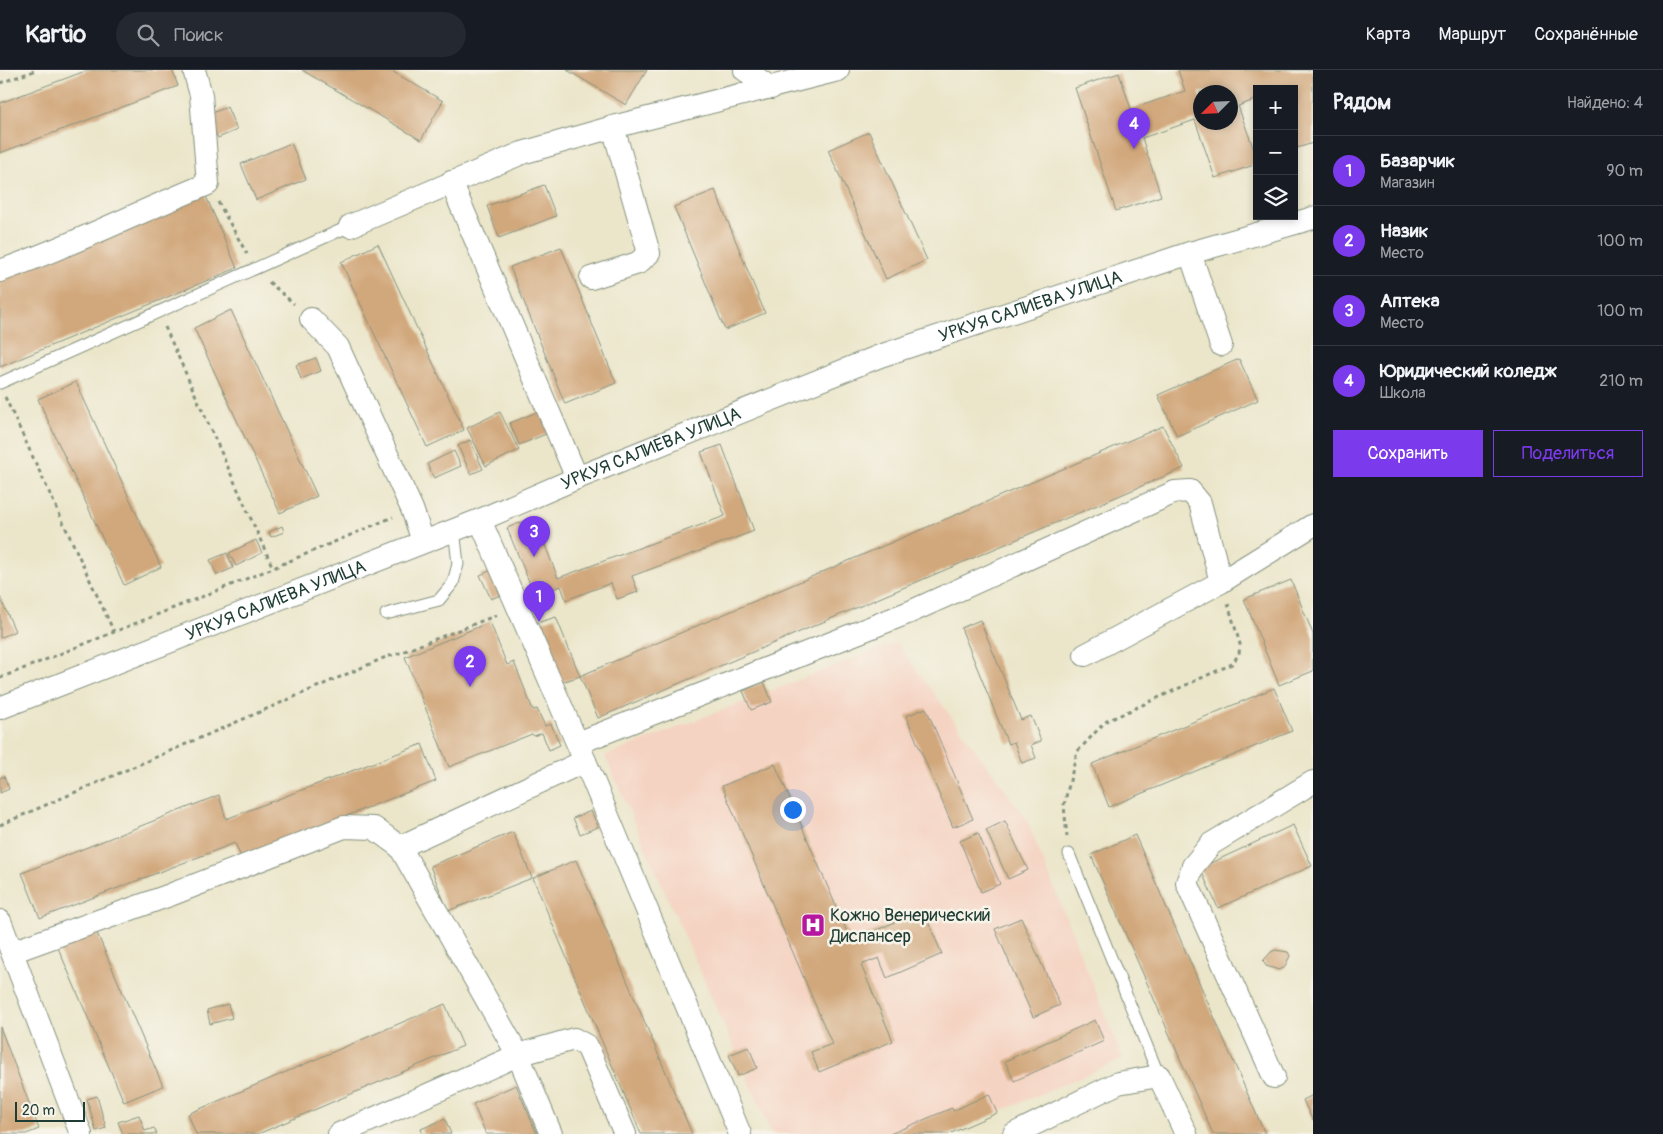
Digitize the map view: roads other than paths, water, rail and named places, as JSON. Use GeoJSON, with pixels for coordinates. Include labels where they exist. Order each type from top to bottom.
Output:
{"type":"FeatureCollection","features":[{"type":"Feature","properties":{"kind":"street"},"geometry":{"type":"LineString","coordinates":[[0,271],[95,233],[160,203],[208,184],[201,96],[194,70]]}},
{"type":"Feature","properties":{"kind":"street"},"geometry":{"type":"LineString","coordinates":[[745,70],[770,88]]}},
{"type":"Feature","properties":{"kind":"street"},"geometry":{"type":"LineString","coordinates":[[350,226],[522,153],[613,127],[838,70]]}},
{"type":"Feature","properties":{"kind":"street"},"geometry":{"type":"LineString","coordinates":[[591,278],[638,263],[649,253],[613,127]]}},
{"type":"Feature","properties":{"kind":"street"},"geometry":{"type":"LineString","coordinates":[[451,182],[577,478]]}},
{"type":"Feature","properties":{"kind":"street","name":"УРКУЯ САЛИЕВА УЛИЦА"},"geometry":{"type":"LineString","coordinates":[[0,708],[480,520],[577,478],[880,356],[1190,253],[1313,218]]}},
{"type":"Feature","properties":{"kind":"street"},"geometry":{"type":"LineString","coordinates":[[1190,253],[1221,346]]}},
{"type":"Feature","properties":{"kind":"street"},"geometry":{"type":"LineString","coordinates":[[311,319],[338,347],[412,509],[423,541]]}},
{"type":"Feature","properties":{"kind":"street"},"geometry":{"type":"LineString","coordinates":[[400,847],[581,752],[910,612],[1175,492],[1190,491],[1200,503],[1221,582]]}},
{"type":"Feature","properties":{"kind":"street"},"geometry":{"type":"LineString","coordinates":[[480,520],[581,752],[740,1134]]}},
{"type":"Feature","properties":{"kind":"street"},"geometry":{"type":"LineString","coordinates":[[1085,655],[1221,582],[1313,525]]}},
{"type":"Feature","properties":{"kind":"street"},"geometry":{"type":"LineString","coordinates":[[1274,1077],[1188,883],[1193,866],[1211,844],[1313,782]]}},
{"type":"Feature","properties":{"kind":"street"},"geometry":{"type":"LineString","coordinates":[[12,952],[170,895],[344,827],[374,828],[400,847],[518,1055],[551,1134]]}},
{"type":"Feature","properties":{"kind":"street"},"geometry":{"type":"LineString","coordinates":[[0,922],[81,1134]]}},
{"type":"Feature","properties":{"kind":"street"},"geometry":{"type":"LineString","coordinates":[[339,1134],[518,1055],[574,1040],[587,1046],[625,1134]]}},
{"type":"Feature","properties":{"kind":"street"},"geometry":{"type":"LineString","coordinates":[[1014,1134],[1118,1083],[1159,1076],[1186,1134]]}},
{"type":"Feature","properties":{"kind":"lane"},"geometry":{"type":"LineString","coordinates":[[0,383],[350,226]]}},
{"type":"Feature","properties":{"kind":"lane"},"geometry":{"type":"LineString","coordinates":[[386,614],[438,600],[453,584],[458,564],[454,529]]}},
{"type":"Feature","properties":{"kind":"lane"},"geometry":{"type":"LineString","coordinates":[[1069,854],[1159,1076]]}},
{"type":"Feature","properties":{"kind":"place","name":"Юридический коледж"},"geometry":{"type":"Point","coordinates":[1134,149]}},
{"type":"Feature","properties":{"kind":"place","name":"Аптека"},"geometry":{"type":"Point","coordinates":[534,557]}},
{"type":"Feature","properties":{"kind":"place","name":"Базарчик"},"geometry":{"type":"Point","coordinates":[539,622]}},
{"type":"Feature","properties":{"kind":"place","name":"Назик"},"geometry":{"type":"Point","coordinates":[470,687]}},
{"type":"Feature","properties":{"kind":"place","name":"Кожно Венерический Диспансер"},"geometry":{"type":"Point","coordinates":[813,925]}}]}
